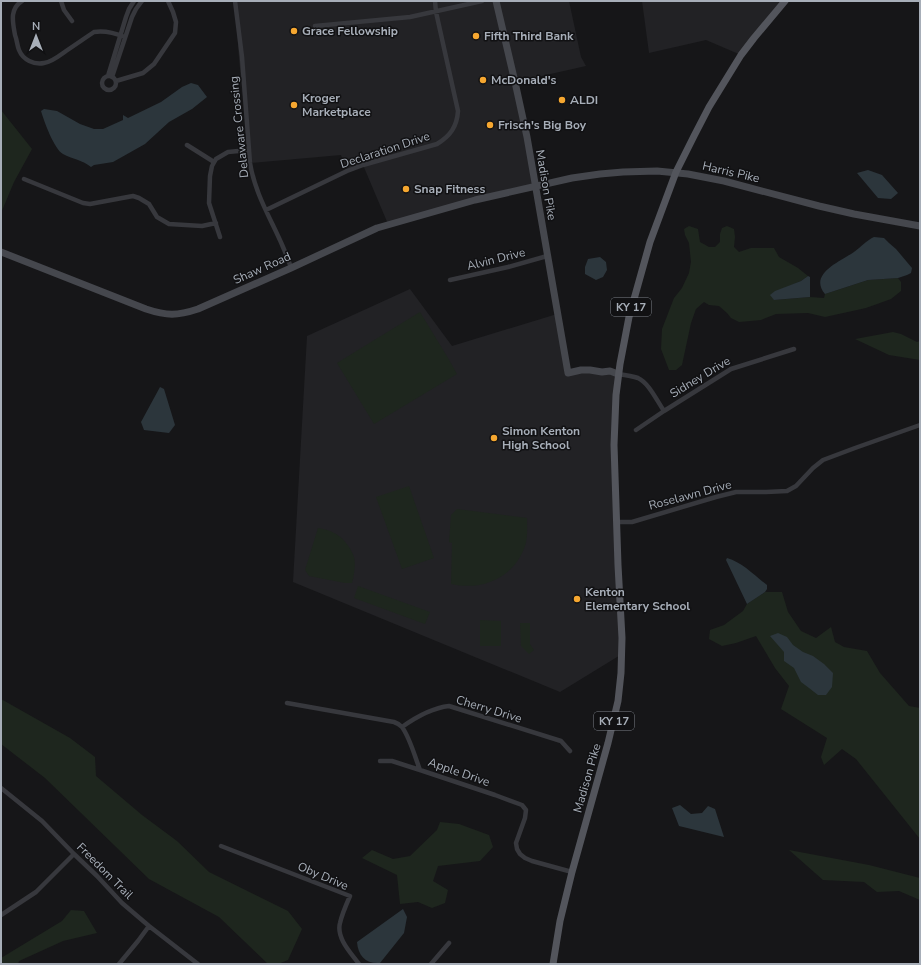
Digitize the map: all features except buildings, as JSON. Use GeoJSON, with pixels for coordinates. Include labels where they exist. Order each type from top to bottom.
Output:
{"type":"FeatureCollection","features":[{"type":"Feature","properties":{"kind":"main road","name":"Madison Pike"},"geometry":{"type":"LineString","coordinates":[[496,1],[527,137],[568,373]]}},
{"type":"Feature","properties":{"kind":"main road","name":"KY 17"},"geometry":{"type":"LineString","coordinates":[[616,522],[614,444],[618,374],[629,317],[644,259],[676,172],[709,107],[734,65],[785,1]]}},
{"type":"Feature","properties":{"kind":"main road","name":"Harris Pike"},"geometry":{"type":"LineString","coordinates":[[536,187],[572,178],[600,174],[649,171],[676,172],[724,181],[854,214],[920,226]]}},
{"type":"Feature","properties":{"kind":"main road","name":"Shaw Road"},"geometry":{"type":"LineString","coordinates":[[1,252],[158,313],[168,315],[185,313],[291,268],[377,228],[475,200],[536,187]]}},
{"type":"Feature","properties":{"kind":"main road","name":"Sidney Drive"},"geometry":{"type":"LineString","coordinates":[[568,373],[581,370],[590,370],[602,372],[610,371],[618,374]]}},
{"type":"Feature","properties":{"kind":"main road","name":"Madison Pike"},"geometry":{"type":"LineString","coordinates":[[553,964],[560,920],[618,701],[621,673],[622,638],[616,522]]}},
{"type":"Feature","properties":{"kind":"street"},"geometry":{"type":"LineString","coordinates":[[22,1],[13,12],[13,24],[19,51],[22,56],[32,63],[46,63],[53,60],[94,32],[101,30],[110,31],[123,36]]}},
{"type":"Feature","properties":{"kind":"street"},"geometry":{"type":"LineString","coordinates":[[61,1],[64,10],[72,21]]}},
{"type":"Feature","properties":{"kind":"street"},"geometry":{"type":"LineString","coordinates":[[134,1],[129,9],[112,78],[143,73],[154,64],[175,33],[176,22],[168,1]]}},
{"type":"Feature","properties":{"kind":"street"},"geometry":{"type":"LineString","coordinates":[[123,36],[136,9],[142,1]]}},
{"type":"Feature","properties":{"kind":"street","name":"Delaware Crossing"},"geometry":{"type":"LineString","coordinates":[[235,1],[242,57],[250,163],[253,178],[291,268]]}},
{"type":"Feature","properties":{"kind":"street","name":"Declaration Drive"},"geometry":{"type":"LineString","coordinates":[[266,210],[347,171],[437,144],[451,133],[456,122],[458,111],[436,12],[435,1]]}},
{"type":"Feature","properties":{"kind":"street"},"geometry":{"type":"LineString","coordinates":[[315,26],[410,17],[482,1]]}},
{"type":"Feature","properties":{"kind":"street"},"geometry":{"type":"LineString","coordinates":[[187,145],[214,162]]}},
{"type":"Feature","properties":{"kind":"street"},"geometry":{"type":"LineString","coordinates":[[220,237],[209,203],[212,166],[216,159],[228,152],[249,150]]}},
{"type":"Feature","properties":{"kind":"street"},"geometry":{"type":"LineString","coordinates":[[24,179],[83,203],[90,204],[133,196],[149,204],[157,217],[169,224],[202,226],[216,223]]}},
{"type":"Feature","properties":{"kind":"street","name":"Alvin Drive"},"geometry":{"type":"LineString","coordinates":[[450,280],[508,267],[547,256]]}},
{"type":"Feature","properties":{"kind":"street","name":"Sidney Drive"},"geometry":{"type":"LineString","coordinates":[[636,430],[731,370],[794,349]]}},
{"type":"Feature","properties":{"kind":"street","name":"Sidney Drive"},"geometry":{"type":"LineString","coordinates":[[618,374],[636,377],[647,384],[664,411]]}},
{"type":"Feature","properties":{"kind":"street","name":"Roselawn Drive"},"geometry":{"type":"LineString","coordinates":[[616,522],[632,522],[736,492],[787,491],[796,486],[823,460],[920,425]]}},
{"type":"Feature","properties":{"kind":"street"},"geometry":{"type":"LineString","coordinates":[[287,703],[394,722],[402,727]]}},
{"type":"Feature","properties":{"kind":"street","name":"Cherry Drive"},"geometry":{"type":"LineString","coordinates":[[402,727],[414,719],[436,709],[449,706],[560,741],[570,751]]}},
{"type":"Feature","properties":{"kind":"street","name":"Apple Drive"},"geometry":{"type":"LineString","coordinates":[[402,727],[420,770],[522,805],[526,810],[525,818],[516,843],[520,854],[532,861],[572,872]]}},
{"type":"Feature","properties":{"kind":"street"},"geometry":{"type":"LineString","coordinates":[[380,761],[392,761],[420,770]]}},
{"type":"Feature","properties":{"kind":"street","name":"Freedom Trail"},"geometry":{"type":"LineString","coordinates":[[1,788],[42,821],[122,902],[198,964]]}},
{"type":"Feature","properties":{"kind":"street","name":"Oby Drive"},"geometry":{"type":"LineString","coordinates":[[221,846],[350,896],[339,928],[343,942],[360,964]]}},
{"type":"Feature","properties":{"kind":"street"},"geometry":{"type":"LineString","coordinates":[[1,915],[36,892],[74,854]]}},
{"type":"Feature","properties":{"kind":"street"},"geometry":{"type":"LineString","coordinates":[[119,964],[150,926]]}},
{"type":"Feature","properties":{"kind":"street"},"geometry":{"type":"LineString","coordinates":[[431,964],[449,943]]}},
{"type":"Feature","properties":{"kind":"shaded area"},"geometry":{"type":"Polygon","coordinates":[[[235,1],[569,1],[581,57],[586,66],[515,82],[536,187],[388,224],[363,165],[347,171],[341,155],[250,163],[239,59],[235,1]]]}},
{"type":"Feature","properties":{"kind":"shaded area"},"geometry":{"type":"Polygon","coordinates":[[[642,1],[785,1],[741,55],[706,40],[649,53],[642,1]]]}},
{"type":"Feature","properties":{"kind":"shaded area"},"geometry":{"type":"Polygon","coordinates":[[[191,83],[198,85],[207,97],[192,109],[169,122],[145,144],[113,162],[94,165],[91,167],[63,154],[56,147],[41,111],[44,109],[57,111],[80,124],[94,129],[103,129],[123,120],[123,115],[128,118],[161,102],[182,87],[191,83]]]}},
{"type":"Feature","properties":{"kind":"shaded area"},"geometry":{"type":"Polygon","coordinates":[[[1,110],[32,149],[14,182],[1,213],[1,110]]]}},
{"type":"Feature","properties":{"kind":"shaded area"},"geometry":{"type":"Polygon","coordinates":[[[868,170],[882,175],[898,193],[891,199],[878,198],[857,173],[868,170]]]}},
{"type":"Feature","properties":{"kind":"shaded area"},"geometry":{"type":"Polygon","coordinates":[[[689,226],[698,229],[700,242],[709,247],[715,247],[720,242],[722,228],[727,226],[734,229],[734,247],[739,252],[751,248],[774,248],[779,257],[798,268],[808,276],[801,281],[775,292],[774,300],[810,297],[824,298],[825,294],[868,280],[898,278],[901,282],[901,291],[891,299],[866,308],[825,317],[808,313],[776,314],[761,320],[739,322],[731,318],[719,306],[709,305],[704,302],[696,309],[691,323],[682,365],[676,370],[669,370],[661,349],[662,329],[674,298],[682,288],[689,273],[691,262],[689,243],[684,229],[689,226]]]}},
{"type":"Feature","properties":{"kind":"shaded area"},"geometry":{"type":"Polygon","coordinates":[[[874,237],[884,238],[896,249],[912,268],[911,273],[898,278],[868,280],[825,294],[821,287],[823,274],[874,237]]]}},
{"type":"Feature","properties":{"kind":"shaded area"},"geometry":{"type":"Polygon","coordinates":[[[600,257],[606,262],[607,270],[603,277],[596,280],[585,274],[585,267],[588,259],[600,257]]]}},
{"type":"Feature","properties":{"kind":"shaded area"},"geometry":{"type":"Polygon","coordinates":[[[808,276],[810,277],[810,297],[774,300],[770,295],[775,291],[801,281],[808,276]]]}},
{"type":"Feature","properties":{"kind":"shaded area"},"geometry":{"type":"Polygon","coordinates":[[[410,289],[452,346],[557,314],[568,373],[581,370],[618,374],[616,395],[622,654],[560,692],[293,582],[307,336],[410,289]]]}},
{"type":"Feature","properties":{"kind":"shaded area"},"geometry":{"type":"Polygon","coordinates":[[[420,312],[457,374],[374,424],[337,363],[420,312]]]}},
{"type":"Feature","properties":{"kind":"shaded area"},"geometry":{"type":"Polygon","coordinates":[[[893,332],[901,334],[917,342],[920,341],[920,360],[889,355],[855,339],[893,332]]]}},
{"type":"Feature","properties":{"kind":"shaded area"},"geometry":{"type":"Polygon","coordinates":[[[160,387],[164,389],[175,425],[169,433],[144,430],[141,422],[160,387]]]}},
{"type":"Feature","properties":{"kind":"shaded area"},"geometry":{"type":"Polygon","coordinates":[[[409,486],[434,558],[402,569],[376,497],[409,486]]]}},
{"type":"Feature","properties":{"kind":"shaded area"},"geometry":{"type":"Polygon","coordinates":[[[457,509],[527,518],[526,543],[520,557],[505,574],[496,580],[474,586],[451,584],[452,543],[449,542],[451,515],[457,509]]]}},
{"type":"Feature","properties":{"kind":"shaded area"},"geometry":{"type":"Polygon","coordinates":[[[318,528],[328,530],[337,535],[349,547],[355,560],[352,583],[309,576],[305,570],[318,528]]]}},
{"type":"Feature","properties":{"kind":"shaded area"},"geometry":{"type":"Polygon","coordinates":[[[727,558],[743,566],[767,585],[765,592],[747,604],[726,560],[727,558]]]}},
{"type":"Feature","properties":{"kind":"shaded area"},"geometry":{"type":"Polygon","coordinates":[[[358,586],[430,612],[425,624],[354,598],[358,586]]]}},
{"type":"Feature","properties":{"kind":"shaded area"},"geometry":{"type":"Polygon","coordinates":[[[765,592],[782,592],[788,612],[801,631],[816,638],[831,627],[835,642],[844,647],[867,651],[880,673],[909,706],[920,708],[920,839],[856,759],[842,749],[824,765],[821,757],[827,738],[781,709],[789,686],[775,668],[756,636],[722,646],[709,639],[710,630],[724,625],[743,611],[747,604],[765,592]]]}},
{"type":"Feature","properties":{"kind":"shaded area"},"geometry":{"type":"Polygon","coordinates":[[[480,620],[501,621],[501,646],[480,646],[480,620]]]}},
{"type":"Feature","properties":{"kind":"shaded area"},"geometry":{"type":"Polygon","coordinates":[[[520,623],[530,623],[530,644],[534,650],[529,654],[521,646],[520,623]]]}},
{"type":"Feature","properties":{"kind":"shaded area"},"geometry":{"type":"Polygon","coordinates":[[[778,633],[787,637],[793,645],[803,652],[813,656],[833,673],[832,687],[826,695],[818,695],[801,682],[794,668],[784,661],[784,652],[770,636],[778,633]]]}},
{"type":"Feature","properties":{"kind":"shaded area"},"geometry":{"type":"Polygon","coordinates":[[[1,699],[70,738],[95,757],[96,776],[142,815],[177,841],[209,872],[288,911],[302,929],[288,960],[278,964],[268,964],[219,917],[149,879],[45,778],[1,744],[1,699]]]}},
{"type":"Feature","properties":{"kind":"shaded area"},"geometry":{"type":"Polygon","coordinates":[[[680,805],[691,814],[702,813],[708,806],[715,809],[724,837],[679,826],[672,808],[680,805]]]}},
{"type":"Feature","properties":{"kind":"shaded area"},"geometry":{"type":"Polygon","coordinates":[[[440,822],[459,824],[489,835],[493,847],[480,861],[438,866],[433,881],[448,890],[445,903],[432,908],[418,902],[400,904],[397,875],[362,858],[372,850],[393,859],[410,856],[437,830],[440,822]]]}},
{"type":"Feature","properties":{"kind":"shaded area"},"geometry":{"type":"Polygon","coordinates":[[[789,850],[869,865],[920,878],[920,900],[899,891],[877,892],[864,882],[823,880],[789,850]]]}},
{"type":"Feature","properties":{"kind":"shaded area"},"geometry":{"type":"Polygon","coordinates":[[[403,909],[407,917],[404,933],[380,963],[371,962],[364,958],[359,951],[357,942],[403,909]]]}},
{"type":"Feature","properties":{"kind":"shaded area"},"geometry":{"type":"Polygon","coordinates":[[[71,910],[84,911],[97,933],[63,941],[19,961],[18,964],[1,964],[1,958],[62,921],[71,910]]]}},
{"type":"Feature","properties":{"kind":"place","name":"Grace Fellowship"},"geometry":{"type":"Point","coordinates":[294,31]}},
{"type":"Feature","properties":{"kind":"place","name":"Fifth Third Bank"},"geometry":{"type":"Point","coordinates":[476,36]}},
{"type":"Feature","properties":{"kind":"place","name":"McDonald's"},"geometry":{"type":"Point","coordinates":[483,80]}},
{"type":"Feature","properties":{"kind":"place","name":"ALDI"},"geometry":{"type":"Point","coordinates":[562,100]}},
{"type":"Feature","properties":{"kind":"place","name":"Kroger Marketplace"},"geometry":{"type":"Point","coordinates":[294,105]}},
{"type":"Feature","properties":{"kind":"place","name":"Frisch's Big Boy"},"geometry":{"type":"Point","coordinates":[490,125]}},
{"type":"Feature","properties":{"kind":"place","name":"Snap Fitness"},"geometry":{"type":"Point","coordinates":[406,189]}},
{"type":"Feature","properties":{"kind":"place","name":"Simon Kenton High School"},"geometry":{"type":"Point","coordinates":[494,438]}},
{"type":"Feature","properties":{"kind":"place","name":"Kenton Elementary School"},"geometry":{"type":"Point","coordinates":[577,599]}}]}
